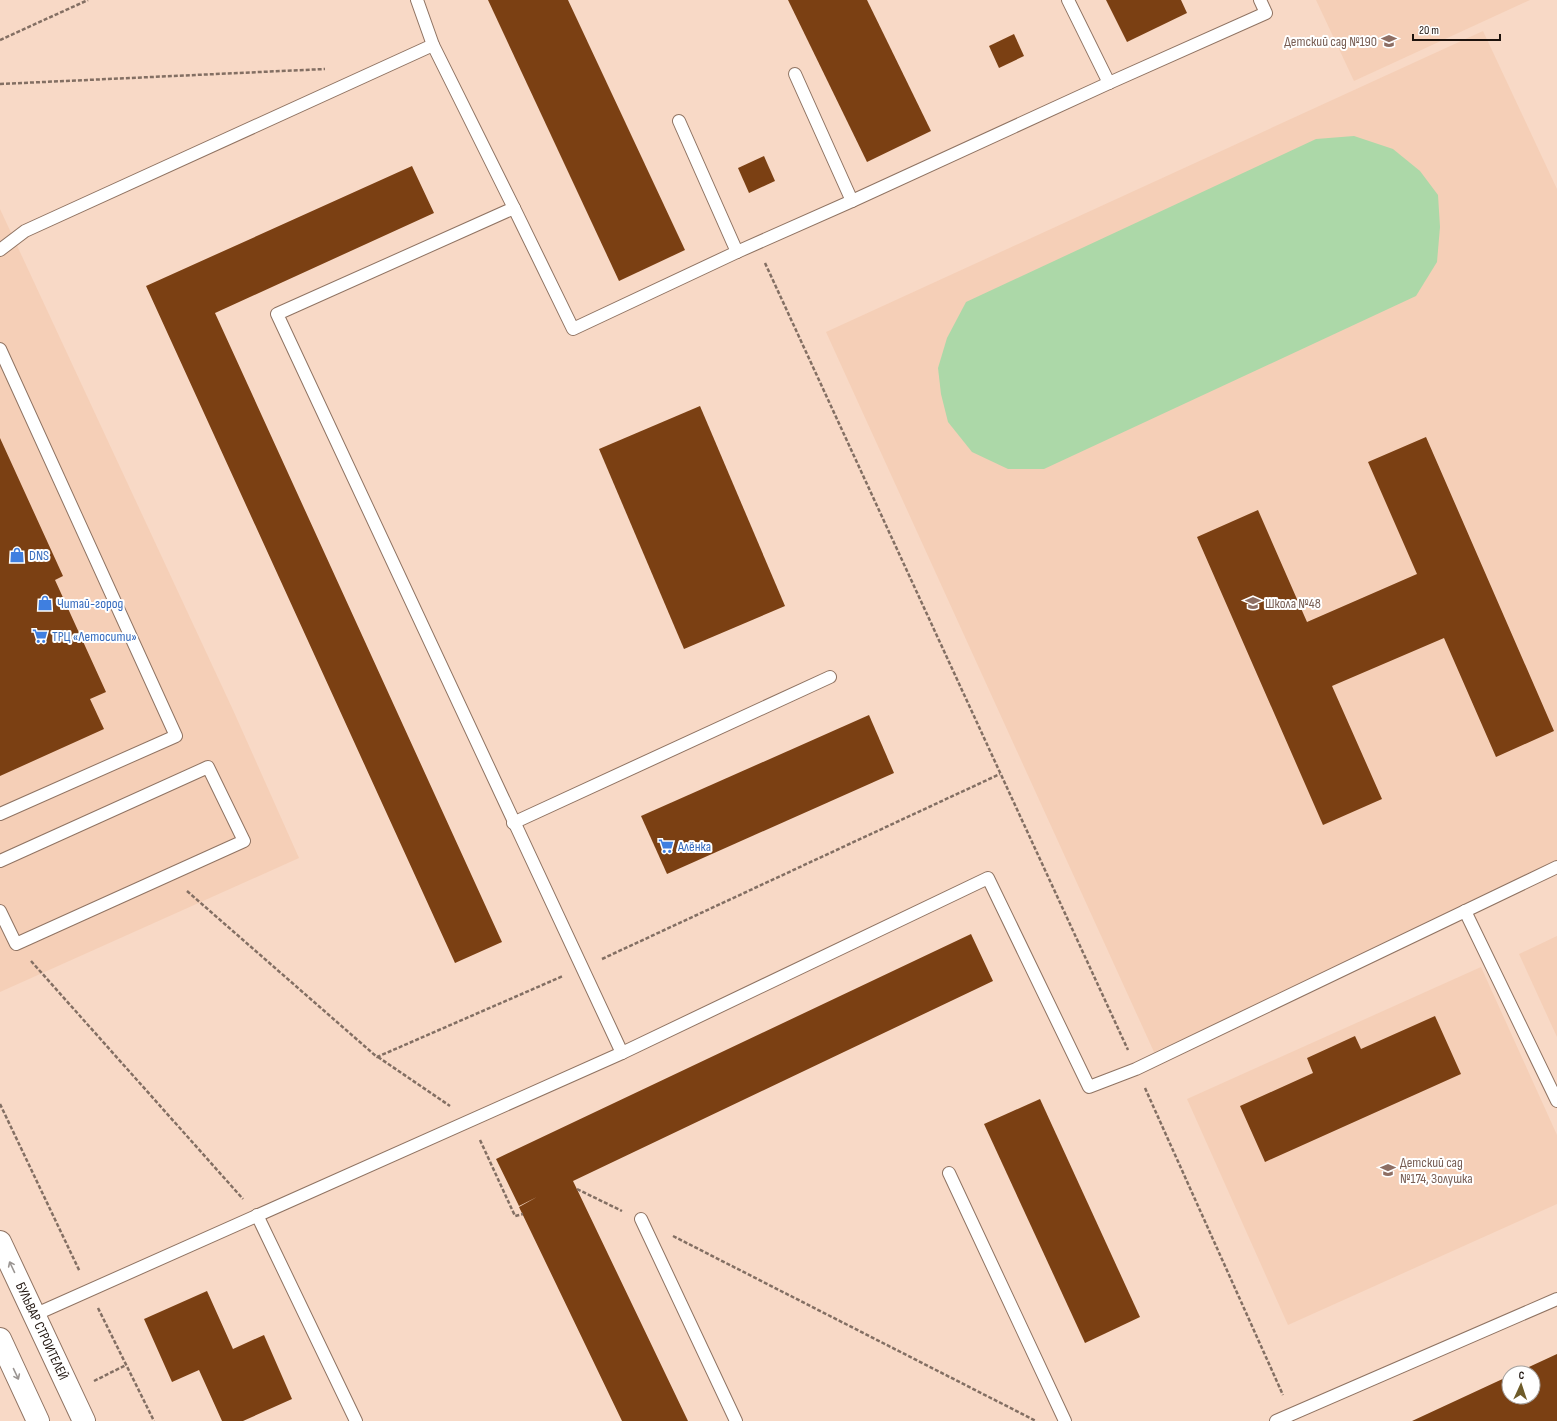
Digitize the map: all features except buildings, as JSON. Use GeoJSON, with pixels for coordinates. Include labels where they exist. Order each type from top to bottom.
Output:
{"type":"FeatureCollection","features":[{"type":"Feature","properties":{"kind":"main road","name":"БУЛЬВАР СТРОИТЕЛЕЙ"},"geometry":{"type":"LineString","coordinates":[[0,1242],[84,1421]]}},
{"type":"Feature","properties":{"kind":"main road"},"geometry":{"type":"LineString","coordinates":[[0,1339],[38,1421]]}},
{"type":"Feature","properties":{"kind":"lane"},"geometry":{"type":"LineString","coordinates":[[417,0],[433,45],[573,329],[737,252],[1266,13],[1260,0]]}},
{"type":"Feature","properties":{"kind":"lane"},"geometry":{"type":"LineString","coordinates":[[1068,0],[1109,83]]}},
{"type":"Feature","properties":{"kind":"lane"},"geometry":{"type":"LineString","coordinates":[[0,250],[25,231],[433,45]]}},
{"type":"Feature","properties":{"kind":"lane"},"geometry":{"type":"LineString","coordinates":[[795,74],[852,201]]}},
{"type":"Feature","properties":{"kind":"lane"},"geometry":{"type":"LineString","coordinates":[[679,121],[737,252]]}},
{"type":"Feature","properties":{"kind":"lane"},"geometry":{"type":"LineString","coordinates":[[514,208],[277,314],[622,1054]]}},
{"type":"Feature","properties":{"kind":"lane"},"geometry":{"type":"LineString","coordinates":[[0,349],[176,736],[0,814]]}},
{"type":"Feature","properties":{"kind":"lane"},"geometry":{"type":"LineString","coordinates":[[513,823],[830,677]]}},
{"type":"Feature","properties":{"kind":"lane"},"geometry":{"type":"LineString","coordinates":[[0,861],[208,766],[244,841],[16,944],[0,911]]}},
{"type":"Feature","properties":{"kind":"lane"},"geometry":{"type":"LineString","coordinates":[[34,1315],[622,1054],[988,878],[1089,1087],[1136,1069],[1557,867]]}},
{"type":"Feature","properties":{"kind":"lane"},"geometry":{"type":"LineString","coordinates":[[1465,911],[1557,1101]]}},
{"type":"Feature","properties":{"kind":"lane"},"geometry":{"type":"LineString","coordinates":[[950,1173],[1065,1421]]}},
{"type":"Feature","properties":{"kind":"lane"},"geometry":{"type":"LineString","coordinates":[[257,1215],[356,1421]]}},
{"type":"Feature","properties":{"kind":"lane"},"geometry":{"type":"LineString","coordinates":[[641,1220],[736,1421]]}},
{"type":"Feature","properties":{"kind":"lane"},"geometry":{"type":"LineString","coordinates":[[1276,1421],[1557,1299]]}},
{"type":"Feature","properties":{"kind":"path"},"geometry":{"type":"LineString","coordinates":[[0,40],[88,0]]}},
{"type":"Feature","properties":{"kind":"path"},"geometry":{"type":"LineString","coordinates":[[0,84],[328,69]]}},
{"type":"Feature","properties":{"kind":"path"},"geometry":{"type":"LineString","coordinates":[[756,244],[1136,1069],[1292,1414]]}},
{"type":"Feature","properties":{"kind":"path"},"geometry":{"type":"LineString","coordinates":[[16,944],[257,1215]]}},
{"type":"Feature","properties":{"kind":"path"},"geometry":{"type":"LineString","coordinates":[[377,1057],[471,1120],[516,1216],[523,1214]]}},
{"type":"Feature","properties":{"kind":"path"},"geometry":{"type":"LineString","coordinates":[[0,1104],[89,1290],[154,1421]]}},
{"type":"Feature","properties":{"kind":"path"},"geometry":{"type":"LineString","coordinates":[[577,1189],[641,1220],[1036,1421]]}},
{"type":"Feature","properties":{"kind":"path"},"geometry":{"type":"LineString","coordinates":[[92,1382],[126,1365]]}},
{"type":"Feature","properties":{"kind":"shaded area","name":"Детский сад №190"},"geometry":{"type":"Polygon","coordinates":[[[1316,0],[1530,0],[1354,81],[1316,0]]]}},
{"type":"Feature","properties":{"kind":"shaded area","name":"Школа №48"},"geometry":{"type":"Polygon","coordinates":[[[1483,31],[1557,189],[1557,873],[1154,1052],[826,332],[1483,31]]]}},
{"type":"Feature","properties":{"kind":"shaded area"},"geometry":{"type":"Polygon","coordinates":[[[0,209],[233,710],[299,858],[0,992],[0,209]]]}},
{"type":"Feature","properties":{"kind":"shaded area"},"geometry":{"type":"Polygon","coordinates":[[[1557,936],[1557,1037],[1519,954],[1557,936]]]}},
{"type":"Feature","properties":{"kind":"shaded area","name":"Детский сад №174, Золушка"},"geometry":{"type":"Polygon","coordinates":[[[1481,967],[1557,1135],[1557,1204],[1288,1325],[1187,1099],[1481,967]]]}},
{"type":"Feature","properties":{"kind":"green space"},"geometry":{"type":"Polygon","coordinates":[[[1354,136],[1393,149],[1420,171],[1438,195],[1440,227],[1437,262],[1416,296],[1044,469],[1008,469],[972,452],[948,422],[941,394],[938,368],[947,338],[966,302],[1316,139],[1354,136]]]}},
{"type":"Feature","properties":{"kind":"place","name":"Детский сад №190"},"geometry":{"type":"Point","coordinates":[1389,41]}},
{"type":"Feature","properties":{"kind":"place","name":"DNS"},"geometry":{"type":"Point","coordinates":[17,555]}},
{"type":"Feature","properties":{"kind":"place","name":"Читай-город"},"geometry":{"type":"Point","coordinates":[45,603]}},
{"type":"Feature","properties":{"kind":"place","name":"Школа №48"},"geometry":{"type":"Point","coordinates":[1253,603]}},
{"type":"Feature","properties":{"kind":"place","name":"ТРЦ «Летосити»"},"geometry":{"type":"Point","coordinates":[40,636]}},
{"type":"Feature","properties":{"kind":"place","name":"Алёнка"},"geometry":{"type":"Point","coordinates":[666,846]}},
{"type":"Feature","properties":{"kind":"place","name":"Детский сад №174, Золушка"},"geometry":{"type":"Point","coordinates":[1388,1170]}}]}
